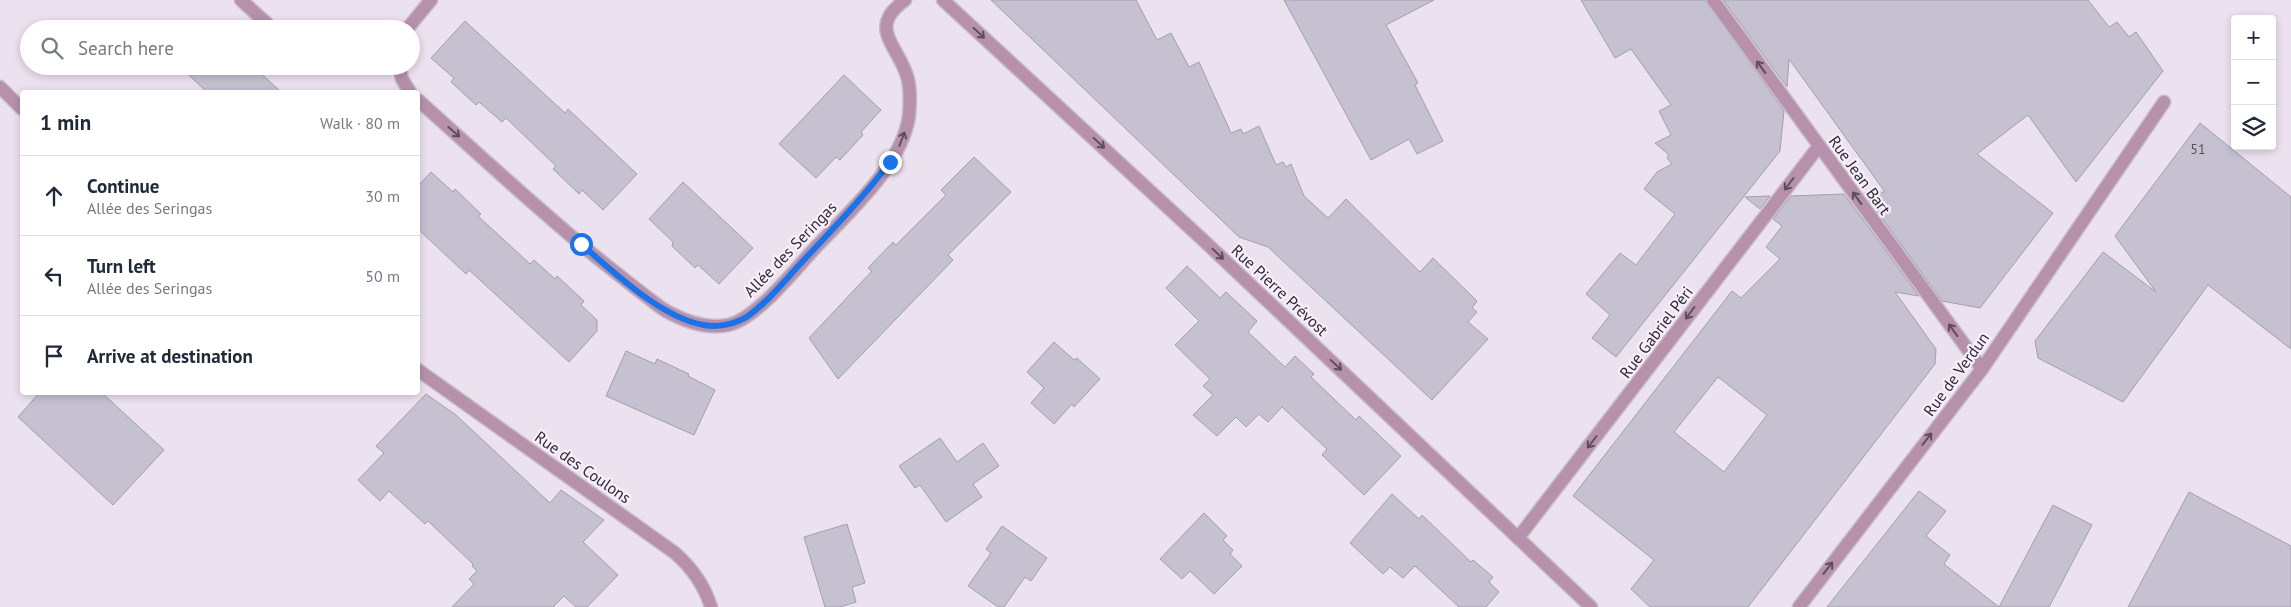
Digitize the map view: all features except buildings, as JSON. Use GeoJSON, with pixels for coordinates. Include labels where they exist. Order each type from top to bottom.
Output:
{"type":"FeatureCollection","features":[{"type":"Feature","properties":{"kind":"street"},"geometry":{"type":"LineString","coordinates":[[241,0],[263,20]]}},
{"type":"Feature","properties":{"kind":"street"},"geometry":{"type":"LineString","coordinates":[[414,20],[431,0]]}},
{"type":"Feature","properties":{"kind":"street","name":"Allée des Seringas"},"geometry":{"type":"LineString","coordinates":[[420,102],[581,244],[667,312],[686,321],[706,326],[728,325],[747,317],[775,291],[863,196],[898,150],[908,119],[910,88],[907,75],[886,31],[886,22],[894,8],[905,0]]}},
{"type":"Feature","properties":{"kind":"street","name":"Rue Pierre Prévost"},"geometry":{"type":"LineString","coordinates":[[943,0],[1202,238],[1591,607]]}},
{"type":"Feature","properties":{"kind":"street","name":"Rue Jean Bart"},"geometry":{"type":"LineString","coordinates":[[1713,0],[1982,369]]}},
{"type":"Feature","properties":{"kind":"street"},"geometry":{"type":"LineString","coordinates":[[401,75],[409,90]]}},
{"type":"Feature","properties":{"kind":"street"},"geometry":{"type":"LineString","coordinates":[[0,87],[20,107]]}},
{"type":"Feature","properties":{"kind":"street","name":"Rue de Verdun"},"geometry":{"type":"LineString","coordinates":[[1799,607],[1982,369],[2164,102]]}},
{"type":"Feature","properties":{"kind":"street","name":"Rue Gabriel Péri"},"geometry":{"type":"LineString","coordinates":[[1518,538],[1819,146]]}},
{"type":"Feature","properties":{"kind":"street","name":"Rue des Coulons"},"geometry":{"type":"LineString","coordinates":[[420,371],[675,553],[689,565],[700,580],[711,607]]}},
{"type":"Feature","properties":{"kind":"route"},"geometry":{"type":"LineString","coordinates":[[581,244],[667,312],[686,321],[706,326],[728,325],[747,317],[775,291],[863,196],[890,162]]}}]}
